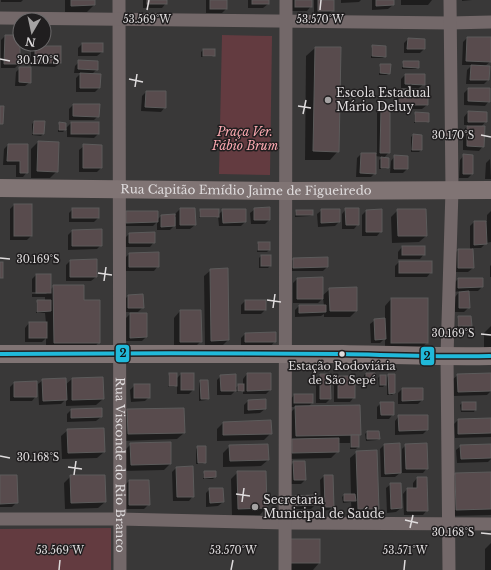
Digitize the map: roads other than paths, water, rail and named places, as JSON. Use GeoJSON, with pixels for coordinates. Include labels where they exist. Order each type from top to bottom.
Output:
{"type":"FeatureCollection","features":[{"type":"Feature","properties":{"kind":"main road","name":"Rua Capitão Emídio Jaime de Figueiredo"},"geometry":{"type":"LineString","coordinates":[[0,188],[286,191],[491,190]]}},
{"type":"Feature","properties":{"kind":"main road"},"geometry":{"type":"LineString","coordinates":[[0,354],[120,353],[491,356]]}},
{"type":"Feature","properties":{"kind":"street","name":"Rua Visconde do Rio Branco"},"geometry":{"type":"LineString","coordinates":[[119,0],[118,189],[120,570]]}},
{"type":"Feature","properties":{"kind":"street"},"geometry":{"type":"LineString","coordinates":[[285,570],[286,0]]}},
{"type":"Feature","properties":{"kind":"street"},"geometry":{"type":"LineString","coordinates":[[449,570],[447,356],[452,190],[450,0]]}},
{"type":"Feature","properties":{"kind":"street"},"geometry":{"type":"LineString","coordinates":[[0,18],[450,23],[491,22]]}},
{"type":"Feature","properties":{"kind":"street"},"geometry":{"type":"LineString","coordinates":[[0,519],[119,518],[285,523],[491,524]]}},
{"type":"Feature","properties":{"kind":"place","name":"Escola Estadual Mário Deluy"},"geometry":{"type":"Point","coordinates":[328,100]}},
{"type":"Feature","properties":{"kind":"place","name":"Estação Rodoviária de São Sepé"},"geometry":{"type":"Point","coordinates":[342,354]}},
{"type":"Feature","properties":{"kind":"place","name":"Secretaria Municipal de Saúde"},"geometry":{"type":"Point","coordinates":[255,507]}},
{"type":"Feature","properties":{"kind":"park label","name":"Praça Ver. Fábio Brum"},"geometry":{"type":"Point","coordinates":[245,139]}}]}
